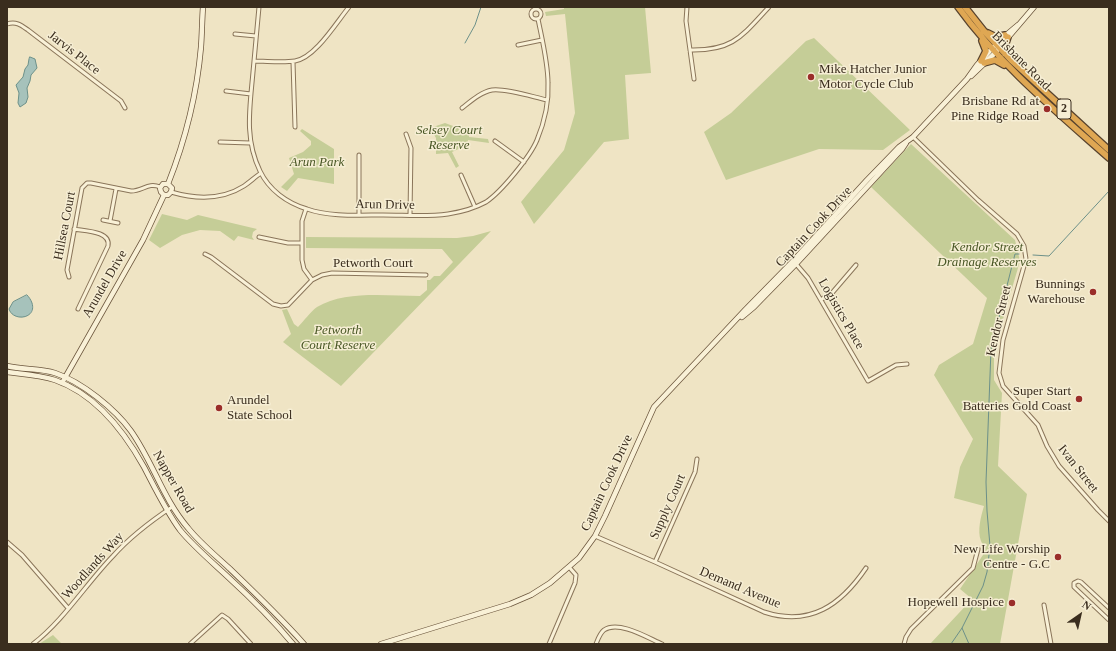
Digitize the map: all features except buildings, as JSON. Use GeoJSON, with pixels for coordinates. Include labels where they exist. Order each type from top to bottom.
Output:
{"type":"FeatureCollection","features":[{"type":"Feature","properties":{"kind":"highway","name":"Brisbane Road"},"geometry":{"type":"LineString","coordinates":[[958,7],[1013,70],[1109,158]]}},
{"type":"Feature","properties":{"kind":"highway","name":"Brisbane Road"},"geometry":{"type":"LineString","coordinates":[[965,7],[982,34]]}},
{"type":"Feature","properties":{"kind":"highway"},"geometry":{"type":"LineString","coordinates":[[1006,55],[1004,46],[1007,36],[995,37],[982,34],[986,49],[983,62],[997,60],[1013,70]]}},
{"type":"Feature","properties":{"kind":"highway","name":"Brisbane Road"},"geometry":{"type":"LineString","coordinates":[[995,48],[1006,55],[1109,150]]}},
{"type":"Feature","properties":{"kind":"main road"},"geometry":{"type":"LineString","coordinates":[[168,184],[178,156],[192,105],[201,47],[203,7]]}},
{"type":"Feature","properties":{"kind":"main road","name":"Captain Cook Drive"},"geometry":{"type":"LineString","coordinates":[[381,644],[510,604],[550,583],[569,567],[587,548],[606,516],[654,407],[733,324],[795,262],[863,184],[899,147],[913,137],[967,79],[973,75],[995,48],[1034,7]]}},
{"type":"Feature","properties":{"kind":"main road"},"geometry":{"type":"LineString","coordinates":[[163,184],[168,184],[171,186],[172,192],[168,195],[164,195],[160,188],[163,184]]}},
{"type":"Feature","properties":{"kind":"main road","name":"Arundel Drive"},"geometry":{"type":"LineString","coordinates":[[62,383],[143,240],[164,195]]}},
{"type":"Feature","properties":{"kind":"main road","name":"Napper Road"},"geometry":{"type":"LineString","coordinates":[[7,366],[48,371],[65,377],[83,386],[121,420],[131,431],[172,506],[191,532],[277,614],[304,644]]}},
{"type":"Feature","properties":{"kind":"main road","name":"Napper Road"},"geometry":{"type":"LineString","coordinates":[[7,372],[49,379],[62,383],[83,394],[102,411],[121,432],[136,452],[167,510],[181,531],[243,591],[293,644]]}},
{"type":"Feature","properties":{"kind":"street","name":"Arun Drive"},"geometry":{"type":"LineString","coordinates":[[259,7],[249,134],[255,160],[261,173],[270,186],[281,196],[306,209],[321,212],[359,215],[410,216],[448,214],[475,207],[487,201],[499,191],[524,162],[542,127],[547,100],[548,82],[538,19]]}},
{"type":"Feature","properties":{"kind":"street"},"geometry":{"type":"LineString","coordinates":[[254,61],[293,62],[300,60],[310,54],[349,7]]}},
{"type":"Feature","properties":{"kind":"street"},"geometry":{"type":"LineString","coordinates":[[687,7],[686,21],[694,79]]}},
{"type":"Feature","properties":{"kind":"street"},"geometry":{"type":"LineString","coordinates":[[690,50],[720,48],[733,42],[742,36],[769,7]]}},
{"type":"Feature","properties":{"kind":"street"},"geometry":{"type":"LineString","coordinates":[[536,8],[541,13],[541,17],[538,19],[531,16],[536,8]]}},
{"type":"Feature","properties":{"kind":"street","name":"Jarvis Place"},"geometry":{"type":"LineString","coordinates":[[7,24],[12,22],[18,23],[28,30],[120,101],[125,108]]}},
{"type":"Feature","properties":{"kind":"street"},"geometry":{"type":"LineString","coordinates":[[235,34],[256,36]]}},
{"type":"Feature","properties":{"kind":"street"},"geometry":{"type":"LineString","coordinates":[[518,45],[542,40]]}},
{"type":"Feature","properties":{"kind":"street"},"geometry":{"type":"LineString","coordinates":[[293,62],[295,127]]}},
{"type":"Feature","properties":{"kind":"street"},"geometry":{"type":"LineString","coordinates":[[462,108],[475,98],[491,90],[502,90],[547,100]]}},
{"type":"Feature","properties":{"kind":"street"},"geometry":{"type":"LineString","coordinates":[[226,91],[251,94]]}},
{"type":"Feature","properties":{"kind":"street"},"geometry":{"type":"LineString","coordinates":[[406,134],[411,148],[410,216]]}},
{"type":"Feature","properties":{"kind":"street","name":"Kendor Street"},"geometry":{"type":"LineString","coordinates":[[913,137],[1017,234],[1024,246],[1026,258],[1003,340],[999,372],[1003,386],[1038,425],[1048,446]]}},
{"type":"Feature","properties":{"kind":"street"},"geometry":{"type":"LineString","coordinates":[[495,141],[524,162]]}},
{"type":"Feature","properties":{"kind":"street"},"geometry":{"type":"LineString","coordinates":[[220,142],[250,143]]}},
{"type":"Feature","properties":{"kind":"street"},"geometry":{"type":"LineString","coordinates":[[359,215],[360,155]]}},
{"type":"Feature","properties":{"kind":"street"},"geometry":{"type":"LineString","coordinates":[[172,192],[191,197],[215,196],[229,193],[243,187],[261,173]]}},
{"type":"Feature","properties":{"kind":"street"},"geometry":{"type":"LineString","coordinates":[[461,175],[475,207]]}},
{"type":"Feature","properties":{"kind":"street","name":"Hillsea Court"},"geometry":{"type":"LineString","coordinates":[[69,277],[67,270],[82,188],[84,185],[91,183],[116,189],[136,191],[150,185],[155,185],[160,188]]}},
{"type":"Feature","properties":{"kind":"street"},"geometry":{"type":"LineString","coordinates":[[110,221],[116,189]]}},
{"type":"Feature","properties":{"kind":"street"},"geometry":{"type":"LineString","coordinates":[[306,209],[302,221],[302,260],[304,269],[312,280]]}},
{"type":"Feature","properties":{"kind":"street"},"geometry":{"type":"LineString","coordinates":[[102,220],[118,223]]}},
{"type":"Feature","properties":{"kind":"street"},"geometry":{"type":"LineString","coordinates":[[74,229],[99,233],[106,237],[109,242],[78,309]]}},
{"type":"Feature","properties":{"kind":"street"},"geometry":{"type":"LineString","coordinates":[[259,237],[288,243],[301,243]]}},
{"type":"Feature","properties":{"kind":"street","name":"Petworth Court"},"geometry":{"type":"LineString","coordinates":[[205,254],[273,304],[281,306],[288,304],[312,280],[322,275],[332,273],[426,275]]}},
{"type":"Feature","properties":{"kind":"street","name":"Logistics Place"},"geometry":{"type":"LineString","coordinates":[[795,262],[805,273],[822,299],[868,381],[896,365],[908,364]]}},
{"type":"Feature","properties":{"kind":"street"},"geometry":{"type":"LineString","coordinates":[[822,299],[832,293],[856,266]]}},
{"type":"Feature","properties":{"kind":"street","name":"Ivan Street"},"geometry":{"type":"LineString","coordinates":[[1048,446],[1059,466],[1109,521]]}},
{"type":"Feature","properties":{"kind":"street","name":"Supply Court"},"geometry":{"type":"LineString","coordinates":[[655,562],[695,472],[696,459]]}},
{"type":"Feature","properties":{"kind":"street","name":"Woodlands Way"},"geometry":{"type":"LineString","coordinates":[[32,644],[56,622],[113,556],[133,537],[172,506]]}},
{"type":"Feature","properties":{"kind":"street","name":"Demand Avenue"},"geometry":{"type":"LineString","coordinates":[[595,536],[764,612],[793,618],[812,615],[828,608],[840,599],[858,580],[866,568]]}},
{"type":"Feature","properties":{"kind":"street"},"geometry":{"type":"LineString","coordinates":[[7,542],[22,555],[68,608]]}},
{"type":"Feature","properties":{"kind":"street"},"geometry":{"type":"LineString","coordinates":[[904,644],[911,629],[973,568],[978,549]]}},
{"type":"Feature","properties":{"kind":"street"},"geometry":{"type":"LineString","coordinates":[[549,644],[575,583],[576,575],[569,567]]}},
{"type":"Feature","properties":{"kind":"street"},"geometry":{"type":"LineString","coordinates":[[1109,608],[1081,582],[1078,581],[1074,583],[1074,587],[1109,620]]}},
{"type":"Feature","properties":{"kind":"street"},"geometry":{"type":"LineString","coordinates":[[1044,605],[1051,644]]}},
{"type":"Feature","properties":{"kind":"street"},"geometry":{"type":"LineString","coordinates":[[190,644],[222,615],[228,619],[251,644]]}},
{"type":"Feature","properties":{"kind":"street"},"geometry":{"type":"LineString","coordinates":[[596,644],[604,631],[619,627],[628,629],[662,644]]}},
{"type":"Feature","properties":{"kind":"green space"},"geometry":{"type":"Polygon","coordinates":[[[564,7],[645,7],[651,73],[625,75],[629,139],[604,142],[534,224],[521,202],[564,150],[575,113],[565,14],[546,16],[545,12],[564,9],[564,7]]]}},
{"type":"Feature","properties":{"kind":"green space","name":"Mike Hatcher Junior Motor Cycle Club"},"geometry":{"type":"Polygon","coordinates":[[[814,38],[910,130],[883,150],[819,149],[726,180],[704,132],[731,113],[806,41],[814,38]]]}},
{"type":"Feature","properties":{"kind":"green space","name":"Selsey Court Reserve"},"geometry":{"type":"Polygon","coordinates":[[[445,123],[469,132],[469,137],[488,139],[489,143],[468,140],[467,145],[452,152],[459,166],[456,168],[448,153],[436,154],[436,138],[430,128],[445,123]]]}},
{"type":"Feature","properties":{"kind":"green space","name":"Arun Park"},"geometry":{"type":"Polygon","coordinates":[[[302,129],[334,149],[334,184],[298,178],[287,191],[281,187],[294,174],[289,158],[303,152],[311,145],[311,141],[300,131],[302,129]]]}},
{"type":"Feature","properties":{"kind":"green space","name":"Kendor Street Drainage Reserves"},"geometry":{"type":"Polygon","coordinates":[[[911,144],[1015,240],[1020,261],[994,350],[994,380],[1002,393],[998,466],[1027,494],[1000,644],[930,644],[972,599],[960,589],[983,555],[984,549],[979,528],[984,506],[954,498],[960,467],[973,439],[934,375],[939,365],[973,344],[987,298],[871,187],[911,144]]]}},
{"type":"Feature","properties":{"kind":"green space"},"geometry":{"type":"Polygon","coordinates":[[[162,214],[187,220],[198,215],[257,229],[253,232],[252,237],[254,240],[238,236],[234,241],[220,231],[200,230],[182,235],[160,248],[149,240],[162,214]]]}},
{"type":"Feature","properties":{"kind":"green space","name":"Petworth Court Reserve"},"geometry":{"type":"Polygon","coordinates":[[[491,231],[341,386],[283,342],[291,334],[282,310],[287,309],[294,324],[298,327],[317,307],[340,298],[367,295],[420,296],[427,290],[427,280],[430,280],[434,276],[440,276],[453,262],[442,249],[306,248],[306,237],[457,238],[473,236],[491,231]]]}},
{"type":"Feature","properties":{"kind":"green space"},"geometry":{"type":"Polygon","coordinates":[[[53,635],[62,644],[39,644],[53,635]]]}},
{"type":"Feature","properties":{"kind":"water"},"geometry":{"type":"Polygon","coordinates":[[[30,57],[35,59],[37,68],[31,75],[27,88],[28,97],[26,103],[20,107],[18,103],[19,93],[16,85],[23,77],[30,57]]]}},
{"type":"Feature","properties":{"kind":"water"},"geometry":{"type":"Polygon","coordinates":[[[27,295],[32,303],[33,308],[31,313],[24,317],[15,316],[9,309],[13,302],[27,295]]]}},
{"type":"Feature","properties":{"kind":"waterway"},"geometry":{"type":"LineString","coordinates":[[465,43],[475,25],[481,7]]}},
{"type":"Feature","properties":{"kind":"waterway"},"geometry":{"type":"LineString","coordinates":[[1033,255],[1049,256],[1109,191]]}},
{"type":"Feature","properties":{"kind":"waterway"},"geometry":{"type":"LineString","coordinates":[[969,644],[962,628],[983,586],[987,572],[990,546],[986,482],[991,349],[1015,254],[1019,254]]}},
{"type":"Feature","properties":{"kind":"waterway"},"geometry":{"type":"LineString","coordinates":[[951,644],[962,628]]}},
{"type":"Feature","properties":{"kind":"place","name":"Mike Hatcher Junior Motor Cycle Club"},"geometry":{"type":"Point","coordinates":[811,77]}},
{"type":"Feature","properties":{"kind":"place","name":"Brisbane Rd at Pine Ridge Road"},"geometry":{"type":"Point","coordinates":[1047,109]}},
{"type":"Feature","properties":{"kind":"place","name":"Bunnings Warehouse"},"geometry":{"type":"Point","coordinates":[1093,292]}},
{"type":"Feature","properties":{"kind":"place","name":"Super Start Batteries Gold Coast"},"geometry":{"type":"Point","coordinates":[1079,399]}},
{"type":"Feature","properties":{"kind":"place","name":"Arundel State School"},"geometry":{"type":"Point","coordinates":[219,408]}},
{"type":"Feature","properties":{"kind":"place","name":"New Life Worship Centre - G.C"},"geometry":{"type":"Point","coordinates":[1058,557]}},
{"type":"Feature","properties":{"kind":"place","name":"Hopewell Hospice"},"geometry":{"type":"Point","coordinates":[1012,603]}}]}
